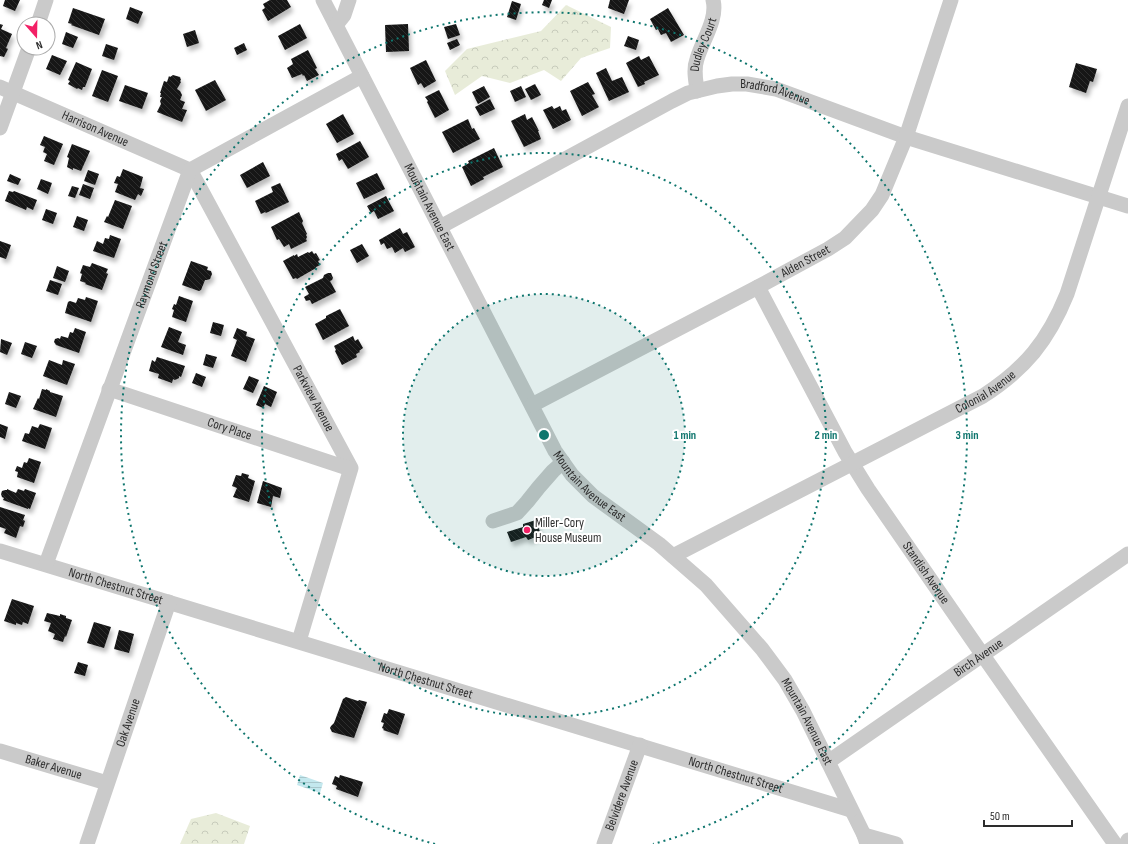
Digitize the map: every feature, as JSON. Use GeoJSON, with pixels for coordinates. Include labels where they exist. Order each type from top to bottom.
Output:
{"type":"FeatureCollection","features":[{"type":"Feature","properties":{"kind":"street"},"geometry":{"type":"LineString","coordinates":[[41,16],[46,0]]}},
{"type":"Feature","properties":{"kind":"street","name":"Mountain Avenue East"},"geometry":{"type":"LineString","coordinates":[[323,0],[555,451],[572,475],[593,496],[659,544],[706,585],[762,649],[785,680],[803,711],[865,840]]}},
{"type":"Feature","properties":{"kind":"street"},"geometry":{"type":"LineString","coordinates":[[336,25],[344,15],[349,0]]}},
{"type":"Feature","properties":{"kind":"street","name":"Dudley Court"},"geometry":{"type":"LineString","coordinates":[[697,90],[694,72],[696,60],[715,11],[713,0]]}},
{"type":"Feature","properties":{"kind":"street","name":"Alden Street"},"geometry":{"type":"LineString","coordinates":[[532,405],[758,288],[834,246],[845,238],[872,210],[882,195],[906,137],[951,0]]}},
{"type":"Feature","properties":{"kind":"street"},"geometry":{"type":"LineString","coordinates":[[0,128],[6,90],[25,56]]}},
{"type":"Feature","properties":{"kind":"street"},"geometry":{"type":"LineString","coordinates":[[190,170],[362,76]]}},
{"type":"Feature","properties":{"kind":"street","name":"Bradford Avenue"},"geometry":{"type":"LineString","coordinates":[[440,227],[688,93],[732,84],[747,84],[776,89],[906,137],[1128,206]]}},
{"type":"Feature","properties":{"kind":"street","name":"Harrison Avenue"},"geometry":{"type":"LineString","coordinates":[[6,90],[190,170]]}},
{"type":"Feature","properties":{"kind":"street","name":"Colonial Avenue"},"geometry":{"type":"LineString","coordinates":[[673,556],[983,396],[1009,378],[1028,360],[1051,330],[1060,312],[1128,106]]}},
{"type":"Feature","properties":{"kind":"street","name":"Raymond Street"},"geometry":{"type":"LineString","coordinates":[[46,564],[190,170]]}},
{"type":"Feature","properties":{"kind":"street","name":"Parkview Avenue"},"geometry":{"type":"LineString","coordinates":[[190,170],[351,468],[350,469]]}},
{"type":"Feature","properties":{"kind":"street","name":"Standish Avenue"},"geometry":{"type":"LineString","coordinates":[[758,288],[852,463],[895,529],[1115,844]]}},
{"type":"Feature","properties":{"kind":"street","name":"Cory Place"},"geometry":{"type":"LineString","coordinates":[[110,389],[350,469]]}},
{"type":"Feature","properties":{"kind":"street"},"geometry":{"type":"LineString","coordinates":[[493,521],[517,513],[548,476],[563,462]]}},
{"type":"Feature","properties":{"kind":"street"},"geometry":{"type":"LineString","coordinates":[[299,641],[350,469]]}},
{"type":"Feature","properties":{"kind":"street","name":"North Chestnut Street"},"geometry":{"type":"LineString","coordinates":[[0,550],[851,810]]}},
{"type":"Feature","properties":{"kind":"street","name":"Birch Avenue"},"geometry":{"type":"LineString","coordinates":[[828,762],[1128,554]]}},
{"type":"Feature","properties":{"kind":"street","name":"Oak Avenue"},"geometry":{"type":"LineString","coordinates":[[87,844],[169,602]]}},
{"type":"Feature","properties":{"kind":"street","name":"Belvidere Avenue"},"geometry":{"type":"LineString","coordinates":[[604,844],[640,745]]}},
{"type":"Feature","properties":{"kind":"street","name":"Baker Avenue"},"geometry":{"type":"LineString","coordinates":[[0,751],[108,783]]}},
{"type":"Feature","properties":{"kind":"street"},"geometry":{"type":"LineString","coordinates":[[865,840],[896,844]]}},
{"type":"Feature","properties":{"kind":"street"},"geometry":{"type":"LineString","coordinates":[[1126,844],[1128,840]]}},
{"type":"Feature","properties":{"kind":"green space"},"geometry":{"type":"Polygon","coordinates":[[[566,5],[611,27],[610,48],[581,58],[561,81],[544,70],[510,83],[482,76],[455,95],[445,71],[467,49],[541,31],[566,5]]]}},
{"type":"Feature","properties":{"kind":"green space"},"geometry":{"type":"Polygon","coordinates":[[[216,813],[250,826],[244,844],[180,844],[191,819],[216,813]]]}},
{"type":"Feature","properties":{"kind":"water"},"geometry":{"type":"Polygon","coordinates":[[[300,775],[323,783],[320,793],[297,785],[300,775]]]}},
{"type":"Feature","properties":{"kind":"building"},"geometry":{"type":"Polygon","coordinates":[[[5,0],[20,0],[15,11],[3,6],[5,0]]]}},
{"type":"Feature","properties":{"kind":"building"},"geometry":{"type":"Polygon","coordinates":[[[270,0],[287,0],[291,7],[268,21],[262,10],[265,8],[263,4],[270,0]]]}},
{"type":"Feature","properties":{"kind":"building"},"geometry":{"type":"Polygon","coordinates":[[[544,0],[552,0],[549,8],[542,5],[544,0]]]}},
{"type":"Feature","properties":{"kind":"building"},"geometry":{"type":"Polygon","coordinates":[[[610,0],[629,0],[624,14],[608,8],[610,0]]]}},
{"type":"Feature","properties":{"kind":"building"},"geometry":{"type":"Polygon","coordinates":[[[512,1],[521,4],[516,20],[507,17],[512,1]]]}},
{"type":"Feature","properties":{"kind":"building"},"geometry":{"type":"Polygon","coordinates":[[[130,7],[143,12],[138,24],[126,19],[130,7]]]}},
{"type":"Feature","properties":{"kind":"building"},"geometry":{"type":"Polygon","coordinates":[[[73,8],[105,19],[99,35],[68,23],[73,8]]]}},
{"type":"Feature","properties":{"kind":"building"},"geometry":{"type":"Polygon","coordinates":[[[668,8],[684,35],[671,42],[666,33],[661,35],[658,29],[656,30],[650,19],[668,8]]]}},
{"type":"Feature","properties":{"kind":"building"},"geometry":{"type":"Polygon","coordinates":[[[0,24],[3,25],[1,29],[12,34],[4,57],[0,56],[0,24]]]}},
{"type":"Feature","properties":{"kind":"building"},"geometry":{"type":"Polygon","coordinates":[[[300,24],[307,38],[285,50],[278,36],[300,24]]]}},
{"type":"Feature","properties":{"kind":"building"},"geometry":{"type":"Polygon","coordinates":[[[408,24],[409,51],[386,52],[385,25],[408,24]]]}},
{"type":"Feature","properties":{"kind":"building"},"geometry":{"type":"Polygon","coordinates":[[[456,24],[460,35],[448,39],[444,27],[456,24]]]}},
{"type":"Feature","properties":{"kind":"building"},"geometry":{"type":"Polygon","coordinates":[[[195,30],[199,43],[187,47],[183,34],[195,30]]]}},
{"type":"Feature","properties":{"kind":"building"},"geometry":{"type":"Polygon","coordinates":[[[66,32],[78,37],[73,48],[62,44],[66,32]]]}},
{"type":"Feature","properties":{"kind":"building"},"geometry":{"type":"Polygon","coordinates":[[[628,36],[639,40],[636,50],[624,46],[628,36]]]}},
{"type":"Feature","properties":{"kind":"building"},"geometry":{"type":"Polygon","coordinates":[[[457,39],[460,45],[450,50],[447,43],[457,39]]]}},
{"type":"Feature","properties":{"kind":"building"},"geometry":{"type":"Polygon","coordinates":[[[244,43],[247,50],[237,55],[234,48],[244,43]]]}},
{"type":"Feature","properties":{"kind":"building"},"geometry":{"type":"Polygon","coordinates":[[[106,44],[118,48],[114,60],[102,56],[106,44]]]}},
{"type":"Feature","properties":{"kind":"building"},"geometry":{"type":"Polygon","coordinates":[[[308,50],[317,68],[315,69],[319,75],[307,81],[302,74],[292,78],[287,68],[293,64],[291,59],[308,50]]]}},
{"type":"Feature","properties":{"kind":"building"},"geometry":{"type":"Polygon","coordinates":[[[52,56],[67,61],[60,75],[46,69],[52,56]]]}},
{"type":"Feature","properties":{"kind":"building"},"geometry":{"type":"Polygon","coordinates":[[[639,56],[641,60],[649,56],[659,75],[644,82],[645,84],[638,87],[626,63],[639,56]]]}},
{"type":"Feature","properties":{"kind":"building"},"geometry":{"type":"Polygon","coordinates":[[[426,60],[436,81],[424,88],[421,83],[418,85],[410,68],[426,60]]]}},
{"type":"Feature","properties":{"kind":"building"},"geometry":{"type":"Polygon","coordinates":[[[76,62],[92,69],[85,87],[83,87],[82,90],[68,84],[70,81],[68,80],[76,62]]]}},
{"type":"Feature","properties":{"kind":"building"},"geometry":{"type":"Polygon","coordinates":[[[1076,63],[1097,69],[1093,82],[1090,81],[1086,93],[1069,87],[1076,63]]]}},
{"type":"Feature","properties":{"kind":"building"},"geometry":{"type":"Polygon","coordinates":[[[606,68],[612,81],[622,77],[629,92],[609,101],[596,73],[606,68]]]}},
{"type":"Feature","properties":{"kind":"building"},"geometry":{"type":"Polygon","coordinates":[[[102,70],[118,76],[108,102],[92,96],[102,70]]]}},
{"type":"Feature","properties":{"kind":"building"},"geometry":{"type":"Polygon","coordinates":[[[173,75],[180,77],[181,82],[177,89],[182,95],[180,100],[185,102],[182,109],[187,110],[182,122],[157,112],[161,104],[160,101],[162,97],[160,97],[160,93],[164,81],[167,82],[169,76],[170,77],[173,75]]]}},
{"type":"Feature","properties":{"kind":"building"},"geometry":{"type":"Polygon","coordinates":[[[215,80],[226,100],[206,111],[195,90],[215,80]]]}},
{"type":"Feature","properties":{"kind":"building"},"geometry":{"type":"Polygon","coordinates":[[[588,82],[595,94],[592,95],[599,107],[582,116],[570,91],[588,82]]]}},
{"type":"Feature","properties":{"kind":"building"},"geometry":{"type":"Polygon","coordinates":[[[535,84],[541,95],[531,100],[525,89],[535,84]]]}},
{"type":"Feature","properties":{"kind":"building"},"geometry":{"type":"Polygon","coordinates":[[[125,85],[148,93],[142,109],[119,101],[125,85]]]}},
{"type":"Feature","properties":{"kind":"building"},"geometry":{"type":"Polygon","coordinates":[[[484,86],[490,97],[478,104],[472,92],[484,86]]]}},
{"type":"Feature","properties":{"kind":"building"},"geometry":{"type":"Polygon","coordinates":[[[521,86],[526,97],[515,102],[510,91],[521,86]]]}},
{"type":"Feature","properties":{"kind":"building"},"geometry":{"type":"Polygon","coordinates":[[[439,90],[449,110],[435,118],[425,97],[439,90]]]}},
{"type":"Feature","properties":{"kind":"building"},"geometry":{"type":"Polygon","coordinates":[[[490,99],[495,109],[480,116],[475,107],[490,99]]]}},
{"type":"Feature","properties":{"kind":"building"},"geometry":{"type":"Polygon","coordinates":[[[552,106],[554,109],[560,106],[562,111],[566,109],[571,120],[553,129],[543,110],[552,106]]]}},
{"type":"Feature","properties":{"kind":"building"},"geometry":{"type":"Polygon","coordinates":[[[343,114],[354,134],[337,143],[326,124],[343,114]]]}},
{"type":"Feature","properties":{"kind":"building"},"geometry":{"type":"Polygon","coordinates":[[[525,114],[527,120],[532,117],[541,139],[524,147],[511,121],[525,114]]]}},
{"type":"Feature","properties":{"kind":"building"},"geometry":{"type":"Polygon","coordinates":[[[468,119],[472,129],[474,128],[480,139],[453,153],[442,132],[468,119]]]}},
{"type":"Feature","properties":{"kind":"building"},"geometry":{"type":"Polygon","coordinates":[[[44,136],[63,144],[54,165],[44,161],[47,154],[43,152],[45,147],[40,145],[44,136]]]}},
{"type":"Feature","properties":{"kind":"building"},"geometry":{"type":"Polygon","coordinates":[[[360,141],[369,157],[348,169],[342,159],[339,161],[336,154],[360,141]]]}},
{"type":"Feature","properties":{"kind":"building"},"geometry":{"type":"Polygon","coordinates":[[[72,144],[90,151],[81,171],[73,168],[73,170],[67,167],[69,158],[67,157],[72,144]]]}},
{"type":"Feature","properties":{"kind":"building"},"geometry":{"type":"Polygon","coordinates":[[[494,148],[503,167],[483,177],[484,179],[471,186],[462,167],[469,163],[468,161],[494,148]]]}},
{"type":"Feature","properties":{"kind":"building"},"geometry":{"type":"Polygon","coordinates":[[[263,162],[270,176],[247,188],[240,175],[263,162]]]}},
{"type":"Feature","properties":{"kind":"building"},"geometry":{"type":"Polygon","coordinates":[[[123,169],[143,177],[140,188],[144,189],[141,196],[138,194],[135,200],[115,192],[118,184],[114,183],[117,176],[120,177],[123,169]]]}},
{"type":"Feature","properties":{"kind":"building"},"geometry":{"type":"Polygon","coordinates":[[[88,170],[99,174],[95,185],[84,181],[88,170]]]}},
{"type":"Feature","properties":{"kind":"building"},"geometry":{"type":"Polygon","coordinates":[[[377,173],[385,189],[364,199],[356,183],[377,173]]]}},
{"type":"Feature","properties":{"kind":"building"},"geometry":{"type":"Polygon","coordinates":[[[10,174],[21,179],[18,185],[7,181],[10,174]]]}},
{"type":"Feature","properties":{"kind":"building"},"geometry":{"type":"Polygon","coordinates":[[[41,179],[52,183],[48,194],[37,189],[41,179]]]}},
{"type":"Feature","properties":{"kind":"building"},"geometry":{"type":"Polygon","coordinates":[[[280,183],[289,202],[261,214],[255,201],[273,192],[271,187],[280,183]]]}},
{"type":"Feature","properties":{"kind":"building"},"geometry":{"type":"Polygon","coordinates":[[[83,184],[94,188],[90,199],[79,195],[83,184]]]}},
{"type":"Feature","properties":{"kind":"building"},"geometry":{"type":"Polygon","coordinates":[[[72,186],[79,188],[75,198],[68,196],[72,186]]]}},
{"type":"Feature","properties":{"kind":"building"},"geometry":{"type":"Polygon","coordinates":[[[9,191],[14,191],[37,200],[33,210],[27,207],[26,210],[5,201],[9,191]]]}},
{"type":"Feature","properties":{"kind":"building"},"geometry":{"type":"Polygon","coordinates":[[[386,196],[394,211],[378,219],[374,211],[371,213],[367,206],[386,196]]]}},
{"type":"Feature","properties":{"kind":"building"},"geometry":{"type":"Polygon","coordinates":[[[115,200],[132,206],[123,229],[104,222],[107,216],[108,217],[115,200]]]}},
{"type":"Feature","properties":{"kind":"building"},"geometry":{"type":"Polygon","coordinates":[[[46,209],[57,213],[53,224],[42,220],[46,209]]]}},
{"type":"Feature","properties":{"kind":"building"},"geometry":{"type":"Polygon","coordinates":[[[299,212],[307,234],[307,241],[291,249],[289,244],[284,247],[279,239],[277,240],[271,227],[299,212]]]}},
{"type":"Feature","properties":{"kind":"building"},"geometry":{"type":"Polygon","coordinates":[[[77,216],[88,220],[84,231],[73,227],[77,216]]]}},
{"type":"Feature","properties":{"kind":"building"},"geometry":{"type":"Polygon","coordinates":[[[400,228],[403,234],[407,232],[415,247],[405,252],[403,248],[395,253],[392,247],[387,249],[384,243],[381,245],[379,240],[400,228]]]}},
{"type":"Feature","properties":{"kind":"building"},"geometry":{"type":"Polygon","coordinates":[[[110,235],[121,239],[114,258],[93,251],[97,241],[103,244],[105,238],[109,239],[110,235]]]}},
{"type":"Feature","properties":{"kind":"building"},"geometry":{"type":"Polygon","coordinates":[[[0,241],[11,245],[6,259],[0,257],[0,241]]]}},
{"type":"Feature","properties":{"kind":"building"},"geometry":{"type":"Polygon","coordinates":[[[362,244],[369,256],[357,263],[350,250],[362,244]]]}},
{"type":"Feature","properties":{"kind":"building"},"geometry":{"type":"Polygon","coordinates":[[[312,251],[314,254],[316,253],[320,260],[318,261],[320,265],[297,279],[293,279],[283,261],[294,255],[297,254],[298,257],[312,251]]]}},
{"type":"Feature","properties":{"kind":"building"},"geometry":{"type":"Polygon","coordinates":[[[191,261],[208,267],[207,270],[211,271],[212,274],[210,279],[205,280],[201,290],[199,291],[182,285],[191,261]]]}},
{"type":"Feature","properties":{"kind":"building"},"geometry":{"type":"Polygon","coordinates":[[[92,263],[108,269],[106,273],[108,274],[102,290],[80,281],[82,274],[80,273],[83,265],[90,267],[92,263]]]}},
{"type":"Feature","properties":{"kind":"building"},"geometry":{"type":"Polygon","coordinates":[[[57,266],[69,271],[65,282],[53,278],[57,266]]]}},
{"type":"Feature","properties":{"kind":"building"},"geometry":{"type":"Polygon","coordinates":[[[331,273],[333,278],[330,281],[336,292],[312,304],[310,300],[306,301],[304,297],[309,294],[305,287],[323,278],[324,275],[331,273]]]}},
{"type":"Feature","properties":{"kind":"building"},"geometry":{"type":"Polygon","coordinates":[[[50,280],[62,284],[58,295],[46,291],[50,280]]]}},
{"type":"Feature","properties":{"kind":"building"},"geometry":{"type":"Polygon","coordinates":[[[179,296],[193,301],[186,322],[172,317],[174,310],[172,309],[174,304],[176,305],[179,296]]]}},
{"type":"Feature","properties":{"kind":"building"},"geometry":{"type":"Polygon","coordinates":[[[86,297],[98,301],[91,322],[65,313],[68,302],[70,301],[76,303],[78,298],[85,300],[86,297]]]}},
{"type":"Feature","properties":{"kind":"building"},"geometry":{"type":"Polygon","coordinates":[[[340,309],[349,326],[323,340],[315,324],[326,318],[326,316],[340,309]]]}},
{"type":"Feature","properties":{"kind":"building"},"geometry":{"type":"Polygon","coordinates":[[[213,322],[224,325],[221,336],[210,333],[213,322]]]}},
{"type":"Feature","properties":{"kind":"building"},"geometry":{"type":"Polygon","coordinates":[[[169,327],[182,332],[178,342],[186,345],[183,355],[161,347],[169,327]]]}},
{"type":"Feature","properties":{"kind":"building"},"geometry":{"type":"Polygon","coordinates":[[[75,328],[86,332],[79,353],[56,345],[54,342],[55,339],[60,339],[61,336],[68,338],[70,332],[73,333],[75,328]]]}},
{"type":"Feature","properties":{"kind":"building"},"geometry":{"type":"Polygon","coordinates":[[[237,328],[247,332],[246,336],[255,339],[246,362],[231,356],[237,340],[233,338],[237,328]]]}},
{"type":"Feature","properties":{"kind":"building"},"geometry":{"type":"Polygon","coordinates":[[[353,336],[355,341],[358,339],[363,348],[356,354],[357,357],[342,365],[334,346],[353,336]]]}},
{"type":"Feature","properties":{"kind":"building"},"geometry":{"type":"Polygon","coordinates":[[[1,339],[12,343],[7,355],[0,352],[1,339]]]}},
{"type":"Feature","properties":{"kind":"building"},"geometry":{"type":"Polygon","coordinates":[[[25,342],[37,346],[32,358],[21,354],[25,342]]]}},
{"type":"Feature","properties":{"kind":"building"},"geometry":{"type":"Polygon","coordinates":[[[206,354],[217,357],[213,368],[203,365],[206,354]]]}},
{"type":"Feature","properties":{"kind":"building"},"geometry":{"type":"Polygon","coordinates":[[[157,357],[185,366],[181,377],[179,376],[179,378],[175,380],[173,379],[172,383],[158,378],[159,374],[149,371],[152,360],[155,362],[157,357]]]}},
{"type":"Feature","properties":{"kind":"building"},"geometry":{"type":"Polygon","coordinates":[[[49,360],[62,365],[63,360],[75,364],[67,385],[43,376],[49,360]]]}},
{"type":"Feature","properties":{"kind":"building"},"geometry":{"type":"Polygon","coordinates":[[[196,373],[206,377],[202,387],[192,383],[196,373]]]}},
{"type":"Feature","properties":{"kind":"building"},"geometry":{"type":"Polygon","coordinates":[[[249,376],[259,380],[253,393],[243,389],[249,376]]]}},
{"type":"Feature","properties":{"kind":"building"},"geometry":{"type":"Polygon","coordinates":[[[264,386],[277,392],[271,407],[265,404],[263,408],[256,405],[264,386]]]}},
{"type":"Feature","properties":{"kind":"building"},"geometry":{"type":"Polygon","coordinates":[[[42,389],[46,389],[50,392],[63,396],[56,417],[33,409],[38,398],[39,399],[42,389]]]}},
{"type":"Feature","properties":{"kind":"building"},"geometry":{"type":"Polygon","coordinates":[[[9,392],[21,396],[16,408],[5,404],[9,392]]]}},
{"type":"Feature","properties":{"kind":"building"},"geometry":{"type":"Polygon","coordinates":[[[0,424],[8,427],[5,439],[0,437],[0,424]]]}},
{"type":"Feature","properties":{"kind":"building"},"geometry":{"type":"Polygon","coordinates":[[[40,424],[52,428],[45,449],[22,441],[25,433],[29,434],[32,426],[38,428],[40,424]]]}},
{"type":"Feature","properties":{"kind":"building"},"geometry":{"type":"Polygon","coordinates":[[[29,458],[41,462],[34,483],[17,477],[18,472],[15,471],[17,466],[22,468],[24,462],[27,463],[29,458]]]}},
{"type":"Feature","properties":{"kind":"building"},"geometry":{"type":"Polygon","coordinates":[[[242,473],[249,475],[248,478],[255,481],[249,502],[233,497],[237,488],[232,486],[236,475],[241,476],[242,473]]]}},
{"type":"Feature","properties":{"kind":"building"},"geometry":{"type":"Polygon","coordinates":[[[263,481],[282,488],[280,498],[273,496],[271,507],[257,503],[263,481]]]}},
{"type":"Feature","properties":{"kind":"building"},"geometry":{"type":"Polygon","coordinates":[[[7,489],[16,493],[18,489],[24,491],[25,489],[36,493],[30,509],[3,500],[4,498],[1,494],[2,491],[7,489]]]}},
{"type":"Feature","properties":{"kind":"building"},"geometry":{"type":"Polygon","coordinates":[[[0,507],[25,515],[23,527],[20,526],[16,538],[4,533],[6,529],[0,527],[0,507]]]}},
{"type":"Feature","properties":{"kind":"building","name":"Miller-Cory House Museum"},"geometry":{"type":"Polygon","coordinates":[[[536,520],[541,535],[528,540],[526,537],[511,542],[507,532],[523,527],[523,524],[536,520]]]}},
{"type":"Feature","properties":{"kind":"building"},"geometry":{"type":"Polygon","coordinates":[[[12,599],[34,606],[28,624],[23,622],[22,625],[16,623],[16,625],[4,621],[12,599]]]}},
{"type":"Feature","properties":{"kind":"building"},"geometry":{"type":"Polygon","coordinates":[[[47,613],[60,616],[60,614],[72,620],[63,642],[53,639],[55,634],[48,631],[51,623],[44,621],[47,613]]]}},
{"type":"Feature","properties":{"kind":"building"},"geometry":{"type":"Polygon","coordinates":[[[94,622],[111,627],[104,648],[87,643],[94,622]]]}},
{"type":"Feature","properties":{"kind":"building"},"geometry":{"type":"Polygon","coordinates":[[[119,630],[134,634],[129,653],[114,649],[119,630]]]}},
{"type":"Feature","properties":{"kind":"building"},"geometry":{"type":"Polygon","coordinates":[[[78,662],[88,665],[85,676],[74,673],[78,662]]]}},
{"type":"Feature","properties":{"kind":"building"},"geometry":{"type":"Polygon","coordinates":[[[346,697],[367,702],[354,738],[332,732],[330,728],[334,723],[343,699],[346,697]]]}},
{"type":"Feature","properties":{"kind":"building"},"geometry":{"type":"Polygon","coordinates":[[[389,709],[405,714],[398,735],[383,730],[384,729],[382,728],[384,723],[381,722],[384,713],[387,714],[389,709]]]}},
{"type":"Feature","properties":{"kind":"building"},"geometry":{"type":"Polygon","coordinates":[[[340,775],[363,782],[358,797],[336,789],[337,786],[332,784],[335,776],[339,778],[340,775]]]}},
{"type":"Feature","properties":{"kind":"place","name":"Miller-Cory House Museum"},"geometry":{"type":"Point","coordinates":[527,530]}}]}
